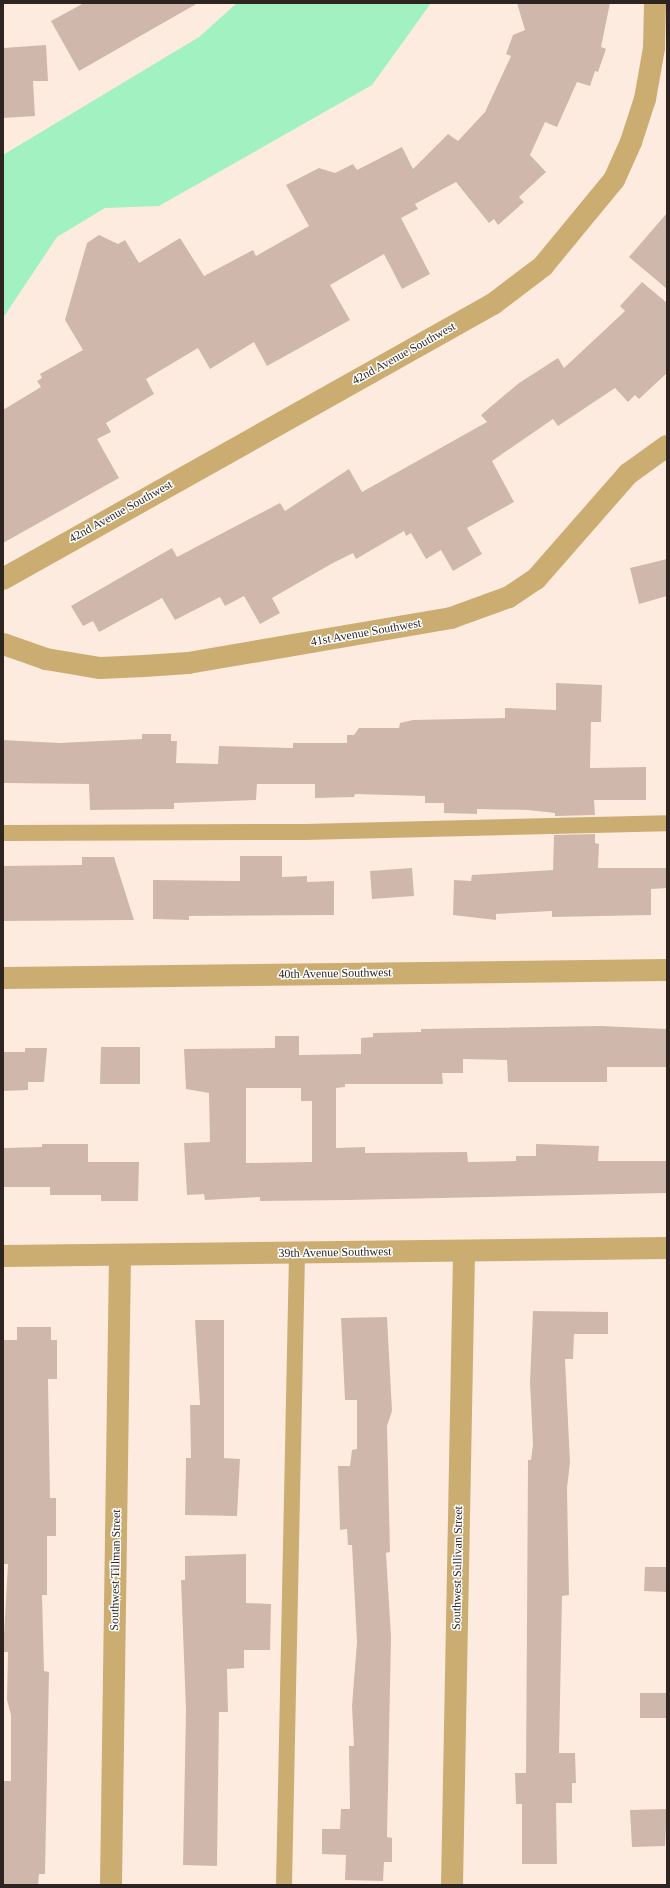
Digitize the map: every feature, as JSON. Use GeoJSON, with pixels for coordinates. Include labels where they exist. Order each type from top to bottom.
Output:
{"type":"FeatureCollection","features":[{"type":"Feature","properties":{"kind":"street","name":"42nd Avenue Southwest"},"geometry":{"type":"LineString","coordinates":[[3,579],[493,304],[543,266],[614,180],[632,142],[645,99],[654,48],[654,3]]}},
{"type":"Feature","properties":{"kind":"street","name":"41st Avenue Southwest"},"geometry":{"type":"LineString","coordinates":[[3,644],[46,659],[100,668],[152,666],[188,663],[452,618],[509,597],[536,579],[628,474],[667,446]]}},
{"type":"Feature","properties":{"kind":"street","name":"40th Avenue Southwest"},"geometry":{"type":"LineString","coordinates":[[3,978],[667,970]]}},
{"type":"Feature","properties":{"kind":"street","name":"39th Avenue Southwest"},"geometry":{"type":"LineString","coordinates":[[3,1256],[464,1252],[667,1248]]}},
{"type":"Feature","properties":{"kind":"street","name":"Southwest Sullivan Street"},"geometry":{"type":"LineString","coordinates":[[452,1885],[464,1252]]}},
{"type":"Feature","properties":{"kind":"street","name":"Southwest Tillman Street"},"geometry":{"type":"LineString","coordinates":[[111,1885],[120,1255]]}},
{"type":"Feature","properties":{"kind":"lane"},"geometry":{"type":"LineString","coordinates":[[3,833],[304,832],[667,823]]}},
{"type":"Feature","properties":{"kind":"lane"},"geometry":{"type":"LineString","coordinates":[[284,1885],[297,1254]]}},
{"type":"Feature","properties":{"kind":"green space"},"geometry":{"type":"Polygon","coordinates":[[[237,3],[431,3],[372,85],[159,206],[105,208],[57,237],[3,318],[3,155],[199,37],[237,3]]]}},
{"type":"Feature","properties":{"kind":"building"},"geometry":{"type":"Polygon","coordinates":[[[84,3],[198,3],[79,71],[51,21],[84,3]]]}},
{"type":"Feature","properties":{"kind":"building"},"geometry":{"type":"Polygon","coordinates":[[[517,3],[610,3],[601,47],[606,49],[598,72],[595,71],[590,86],[577,82],[557,127],[545,122],[530,155],[546,172],[519,197],[524,202],[498,225],[494,219],[489,223],[456,182],[415,204],[418,209],[401,218],[430,274],[402,289],[384,254],[330,285],[350,320],[267,366],[254,342],[210,369],[198,348],[146,379],[154,394],[106,423],[111,432],[97,439],[119,478],[3,543],[3,410],[41,387],[37,381],[42,378],[40,374],[83,350],[65,320],[87,243],[99,235],[118,244],[125,240],[139,263],[180,238],[204,276],[253,250],[256,256],[309,226],[286,185],[319,168],[335,173],[353,164],[357,170],[402,147],[413,169],[448,134],[458,141],[485,112],[511,56],[506,54],[513,35],[525,30],[517,3]]]}},
{"type":"Feature","properties":{"kind":"building"},"geometry":{"type":"Polygon","coordinates":[[[46,45],[48,81],[33,81],[35,116],[3,118],[3,48],[46,45]]]}},
{"type":"Feature","properties":{"kind":"building"},"geometry":{"type":"Polygon","coordinates":[[[667,213],[667,289],[629,257],[667,213]]]}},
{"type":"Feature","properties":{"kind":"building"},"geometry":{"type":"Polygon","coordinates":[[[642,282],[667,303],[667,373],[639,399],[635,395],[628,402],[615,388],[558,426],[553,419],[492,461],[514,502],[467,528],[482,554],[453,571],[441,550],[426,559],[411,533],[406,536],[404,531],[356,559],[353,553],[331,564],[272,598],[280,613],[260,624],[244,596],[225,606],[220,597],[175,620],[162,598],[99,632],[93,621],[83,626],[71,606],[172,548],[177,557],[280,503],[285,511],[349,469],[362,492],[487,422],[481,415],[519,383],[558,358],[564,368],[625,311],[620,306],[642,282]]]}},
{"type":"Feature","properties":{"kind":"building"},"geometry":{"type":"Polygon","coordinates":[[[667,559],[667,596],[639,604],[630,568],[667,559]]]}},
{"type":"Feature","properties":{"kind":"building"},"geometry":{"type":"Polygon","coordinates":[[[556,683],[602,685],[601,722],[591,722],[590,768],[646,767],[646,800],[594,800],[595,815],[555,816],[555,813],[528,810],[477,809],[477,814],[444,813],[444,803],[425,803],[425,796],[355,794],[354,797],[315,798],[315,784],[257,784],[256,800],[174,803],[174,809],[90,810],[89,784],[3,783],[3,740],[59,743],[142,739],[142,734],[171,734],[171,741],[177,741],[176,763],[218,764],[219,746],[293,748],[293,743],[347,743],[347,735],[354,735],[359,728],[399,728],[400,723],[413,720],[505,718],[505,708],[556,710],[556,683]]]}},
{"type":"Feature","properties":{"kind":"building"},"geometry":{"type":"Polygon","coordinates":[[[595,834],[595,843],[599,844],[598,868],[667,868],[667,888],[651,889],[651,915],[552,917],[552,911],[496,914],[496,920],[453,915],[454,880],[471,881],[472,875],[553,870],[554,835],[595,834]]]}},
{"type":"Feature","properties":{"kind":"building"},"geometry":{"type":"Polygon","coordinates":[[[240,856],[282,856],[282,877],[307,876],[307,882],[334,881],[334,915],[189,916],[189,920],[153,919],[153,880],[240,881],[240,856]]]}},
{"type":"Feature","properties":{"kind":"building"},"geometry":{"type":"Polygon","coordinates":[[[82,857],[114,857],[134,920],[3,921],[3,866],[82,865],[82,857]]]}},
{"type":"Feature","properties":{"kind":"building"},"geometry":{"type":"Polygon","coordinates":[[[412,868],[414,896],[372,899],[370,871],[412,868]]]}},
{"type":"Feature","properties":{"kind":"building"},"geometry":{"type":"Polygon","coordinates":[[[601,1026],[667,1029],[667,1067],[607,1067],[607,1082],[508,1082],[507,1060],[463,1059],[463,1073],[442,1073],[443,1084],[345,1084],[345,1087],[336,1088],[336,1148],[365,1147],[365,1153],[467,1152],[468,1162],[516,1161],[516,1156],[536,1156],[536,1144],[599,1146],[598,1161],[667,1161],[667,1193],[260,1201],[260,1197],[205,1200],[204,1194],[187,1195],[184,1143],[210,1142],[209,1093],[186,1089],[184,1049],[275,1048],[275,1036],[299,1036],[299,1055],[361,1054],[361,1038],[373,1037],[373,1033],[421,1032],[421,1029],[601,1026]],[[246,1088],[246,1163],[312,1162],[312,1101],[301,1101],[301,1088],[246,1088]]]}},
{"type":"Feature","properties":{"kind":"building"},"geometry":{"type":"Polygon","coordinates":[[[101,1047],[140,1047],[140,1084],[100,1084],[101,1047]]]}},
{"type":"Feature","properties":{"kind":"building"},"geometry":{"type":"Polygon","coordinates":[[[25,1048],[47,1048],[44,1082],[28,1082],[28,1090],[3,1091],[3,1052],[25,1052],[25,1048]]]}},
{"type":"Feature","properties":{"kind":"building"},"geometry":{"type":"Polygon","coordinates":[[[42,1144],[88,1144],[88,1162],[139,1162],[138,1201],[101,1201],[101,1195],[50,1195],[50,1187],[3,1187],[3,1148],[42,1147],[42,1144]]]}},
{"type":"Feature","properties":{"kind":"building"},"geometry":{"type":"Polygon","coordinates":[[[533,1311],[608,1312],[608,1334],[574,1334],[573,1359],[565,1359],[570,1463],[567,1488],[569,1595],[562,1596],[559,1753],[575,1753],[576,1783],[572,1783],[572,1803],[556,1803],[557,1864],[522,1864],[522,1804],[516,1804],[515,1773],[526,1773],[528,1460],[531,1460],[533,1445],[530,1382],[533,1311]]]}},
{"type":"Feature","properties":{"kind":"building"},"geometry":{"type":"Polygon","coordinates":[[[387,1317],[392,1411],[387,1426],[390,1552],[386,1553],[391,1637],[387,1837],[392,1838],[392,1862],[384,1862],[383,1881],[345,1880],[346,1855],[322,1854],[322,1829],[340,1829],[341,1809],[350,1809],[349,1746],[354,1746],[352,1706],[357,1642],[352,1545],[348,1545],[347,1529],[340,1530],[338,1466],[350,1466],[352,1450],[357,1449],[357,1400],[345,1400],[341,1318],[387,1317]]]}},
{"type":"Feature","properties":{"kind":"building"},"geometry":{"type":"Polygon","coordinates":[[[195,1320],[224,1320],[224,1458],[240,1459],[237,1516],[185,1515],[186,1458],[191,1458],[190,1405],[200,1405],[195,1320]]]}},
{"type":"Feature","properties":{"kind":"building"},"geometry":{"type":"Polygon","coordinates":[[[17,1327],[51,1327],[51,1340],[57,1340],[57,1379],[48,1379],[50,1498],[56,1498],[56,1536],[47,1536],[47,1595],[42,1595],[44,1671],[49,1672],[45,1874],[39,1874],[38,1885],[3,1885],[3,1781],[11,1781],[11,1715],[7,1700],[8,1652],[3,1652],[8,1564],[3,1564],[3,1340],[17,1340],[17,1327]]]}},
{"type":"Feature","properties":{"kind":"building"},"geometry":{"type":"Polygon","coordinates":[[[246,1554],[246,1603],[271,1604],[270,1650],[244,1650],[244,1668],[227,1669],[228,1712],[219,1712],[217,1866],[183,1865],[186,1710],[181,1580],[185,1580],[185,1556],[246,1554]]]}},
{"type":"Feature","properties":{"kind":"building"},"geometry":{"type":"Polygon","coordinates":[[[645,1567],[667,1567],[667,1592],[644,1591],[645,1567]]]}},
{"type":"Feature","properties":{"kind":"building"},"geometry":{"type":"Polygon","coordinates":[[[640,1693],[667,1693],[667,1718],[640,1718],[640,1693]]]}},
{"type":"Feature","properties":{"kind":"building"},"geometry":{"type":"Polygon","coordinates":[[[667,1809],[665,1846],[632,1847],[630,1810],[667,1809]]]}}]}
